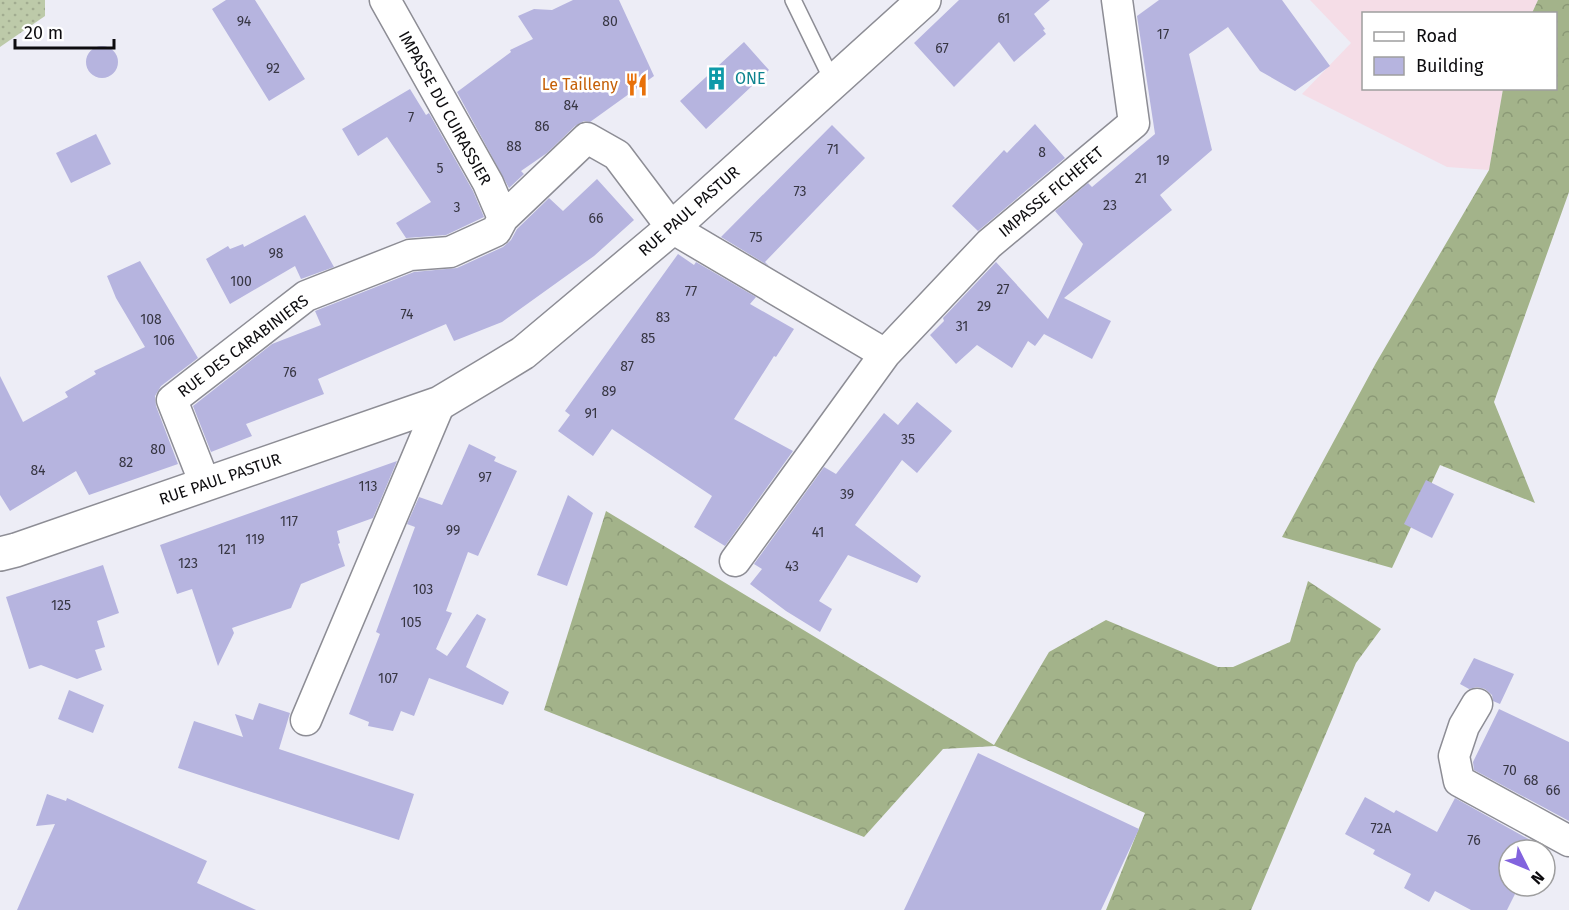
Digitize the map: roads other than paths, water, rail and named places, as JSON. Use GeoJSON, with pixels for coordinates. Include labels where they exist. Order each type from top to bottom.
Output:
{"type":"FeatureCollection","features":[{"type":"Feature","properties":{"kind":"street","name":"IMPASSE DU CUIRASSIER"},"geometry":{"type":"LineString","coordinates":[[385,0],[488,183],[503,218]]}},
{"type":"Feature","properties":{"kind":"street","name":"RUE PAUL PASTUR"},"geometry":{"type":"LineString","coordinates":[[0,554],[440,403],[523,353],[672,228],[924,0]]}},
{"type":"Feature","properties":{"kind":"street","name":"IMPASSE FICHEFET"},"geometry":{"type":"LineString","coordinates":[[735,561],[885,354],[989,244],[1134,123],[1117,0]]}},
{"type":"Feature","properties":{"kind":"street","name":"RUE DES CARABINIERS"},"geometry":{"type":"LineString","coordinates":[[205,484],[172,400],[306,296],[410,255],[450,252],[496,231],[503,218],[587,138],[617,155],[672,228]]}},
{"type":"Feature","properties":{"kind":"street"},"geometry":{"type":"LineString","coordinates":[[672,228],[885,354]]}},
{"type":"Feature","properties":{"kind":"street"},"geometry":{"type":"LineString","coordinates":[[306,720],[440,403]]}},
{"type":"Feature","properties":{"kind":"street"},"geometry":{"type":"LineString","coordinates":[[1477,704],[1464,726],[1454,756],[1459,781],[1569,842]]}},
{"type":"Feature","properties":{"kind":"lane"},"geometry":{"type":"LineString","coordinates":[[793,0],[833,82]]}},
{"type":"Feature","properties":{"kind":"place","name":"ONE"},"geometry":{"type":"Point","coordinates":[717,78]}},
{"type":"Feature","properties":{"kind":"place","name":"Le Tailleny"},"geometry":{"type":"Point","coordinates":[636,84]}}]}
